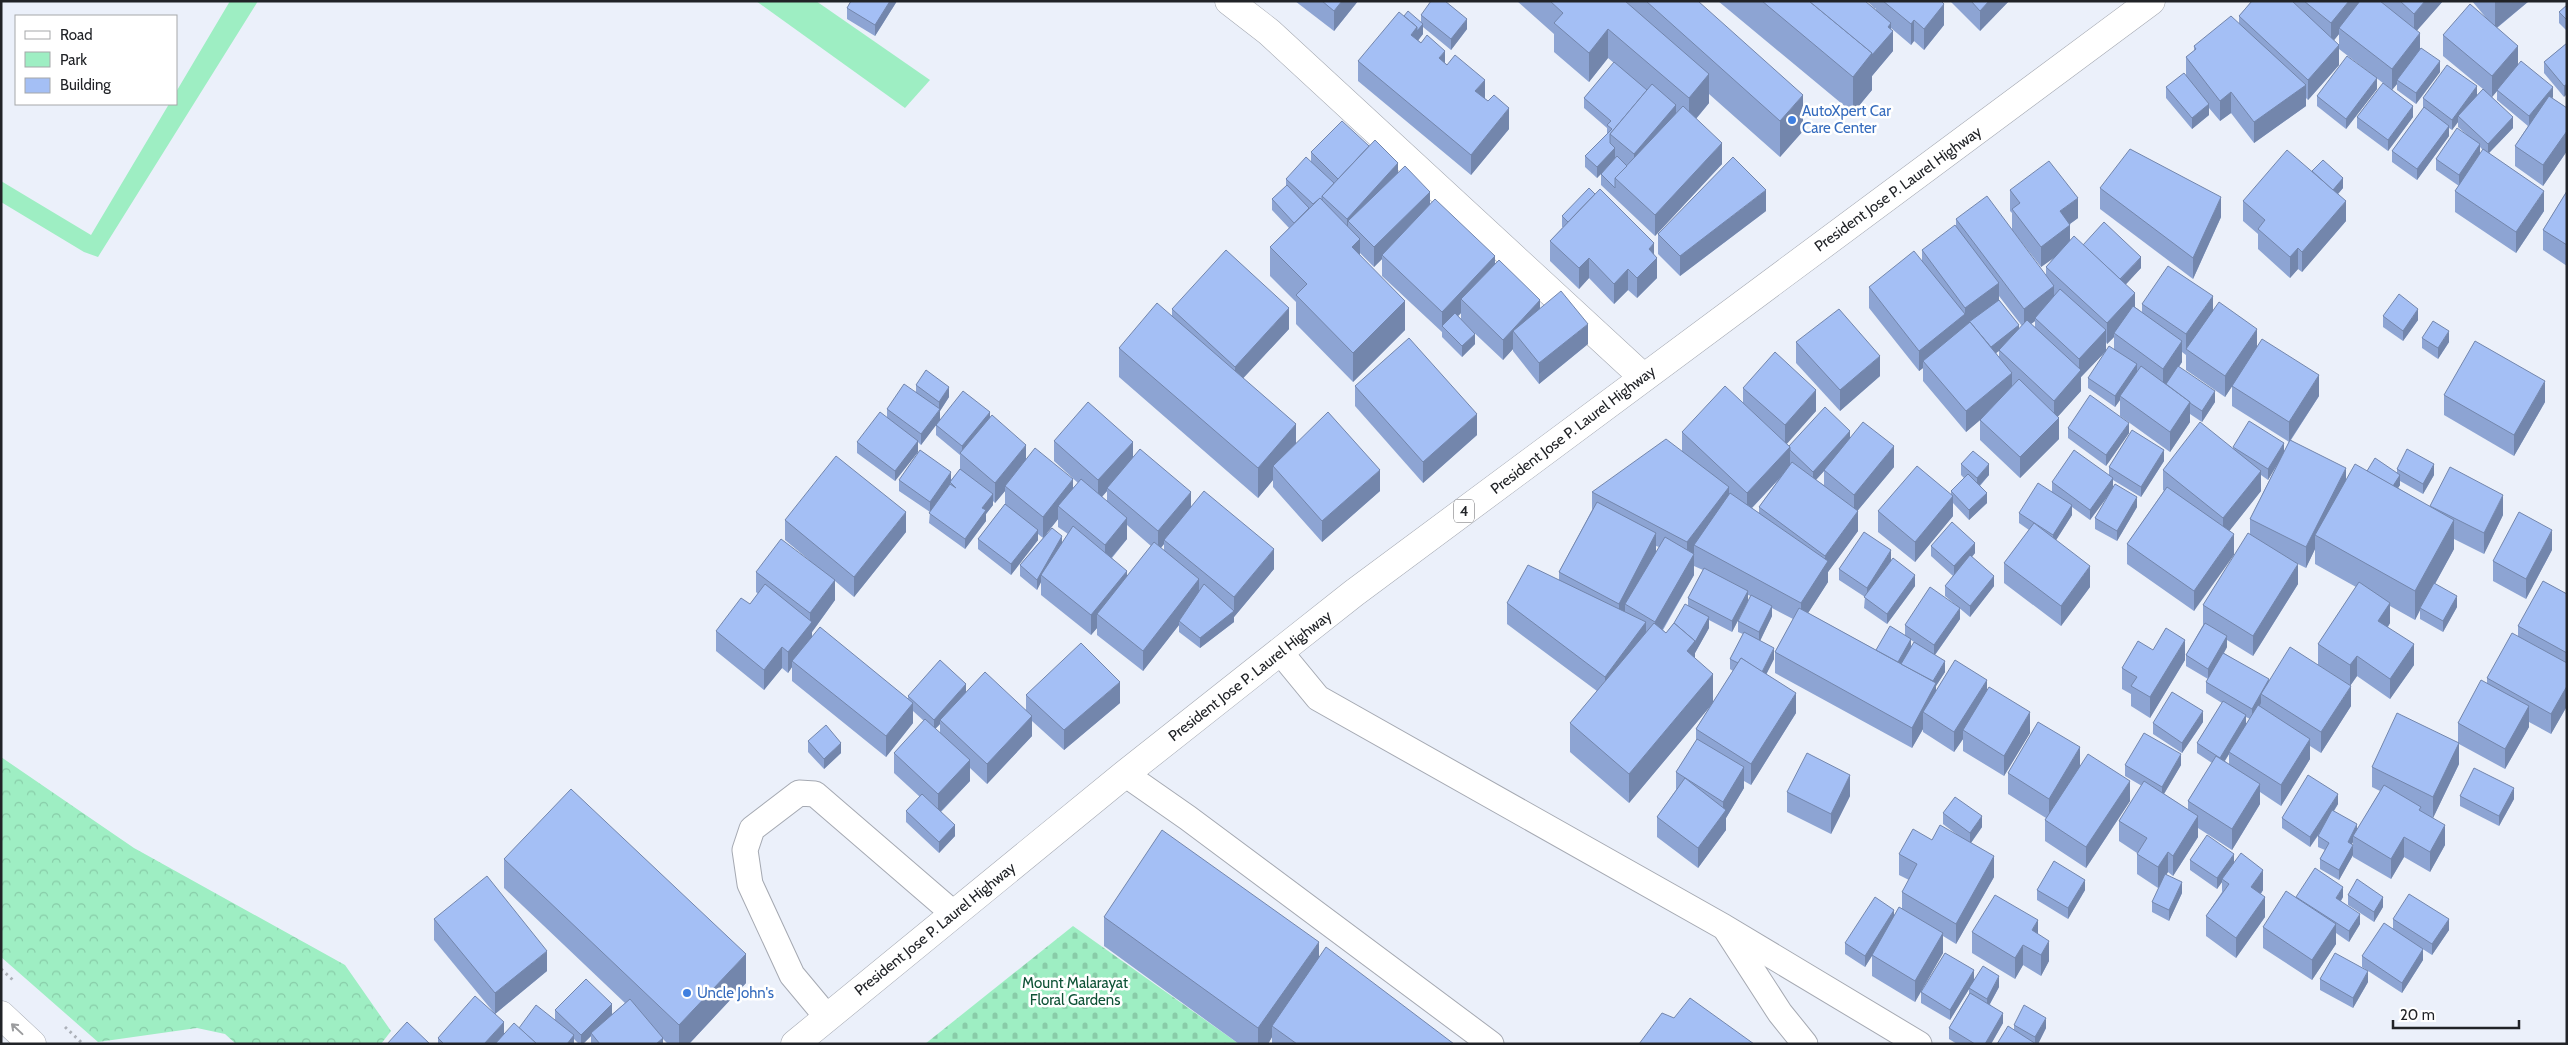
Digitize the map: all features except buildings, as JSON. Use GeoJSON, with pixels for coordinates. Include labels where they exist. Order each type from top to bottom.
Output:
{"type":"FeatureCollection","features":[{"type":"Feature","properties":{"kind":"main road"},"geometry":{"type":"LineString","coordinates":[[1229,1],[1269,32],[1644,377]]}},
{"type":"Feature","properties":{"kind":"main road","name":"President Jose P. Laurel Highway"},"geometry":{"type":"LineString","coordinates":[[795,1044],[1125,774],[1281,653],[1354,593],[2151,1]]}},
{"type":"Feature","properties":{"kind":"main road"},"geometry":{"type":"LineString","coordinates":[[1,1015],[32,1044]]}},
{"type":"Feature","properties":{"kind":"lane"},"geometry":{"type":"LineString","coordinates":[[1281,653],[1318,698],[1724,927],[1919,1044]]}},
{"type":"Feature","properties":{"kind":"lane"},"geometry":{"type":"LineString","coordinates":[[1125,774],[1188,818],[1491,1044]]}},
{"type":"Feature","properties":{"kind":"lane"},"geometry":{"type":"LineString","coordinates":[[827,1017],[792,975],[750,884],[745,850],[752,829],[799,793],[815,794],[953,913]]}},
{"type":"Feature","properties":{"kind":"lane"},"geometry":{"type":"LineString","coordinates":[[1724,927],[1780,1013],[1805,1044]]}},
{"type":"Feature","properties":{"kind":"green space"},"geometry":{"type":"Polygon","coordinates":[[[230,1],[258,1],[98,257],[84,252],[1,202],[1,181],[91,235],[168,105],[178,105],[178,89],[230,1]]]}},
{"type":"Feature","properties":{"kind":"green space"},"geometry":{"type":"Polygon","coordinates":[[[756,1],[816,1],[930,80],[905,108],[756,1]]]}},
{"type":"Feature","properties":{"kind":"green space"},"geometry":{"type":"Polygon","coordinates":[[[1,757],[134,848],[345,965],[391,1031],[381,1044],[236,1044],[225,1034],[197,1028],[98,1042],[1,957],[1,757]]]}},
{"type":"Feature","properties":{"kind":"green space","name":"Mount Malarayat Floral Gardens"},"geometry":{"type":"Polygon","coordinates":[[[1073,926],[1239,1044],[925,1044],[1073,926]]]}},
{"type":"Feature","properties":{"kind":"place","name":"AutoXpert Car Care Center"},"geometry":{"type":"Point","coordinates":[1792,120]}},
{"type":"Feature","properties":{"kind":"place","name":"Uncle John's"},"geometry":{"type":"Point","coordinates":[687,993]}}]}
